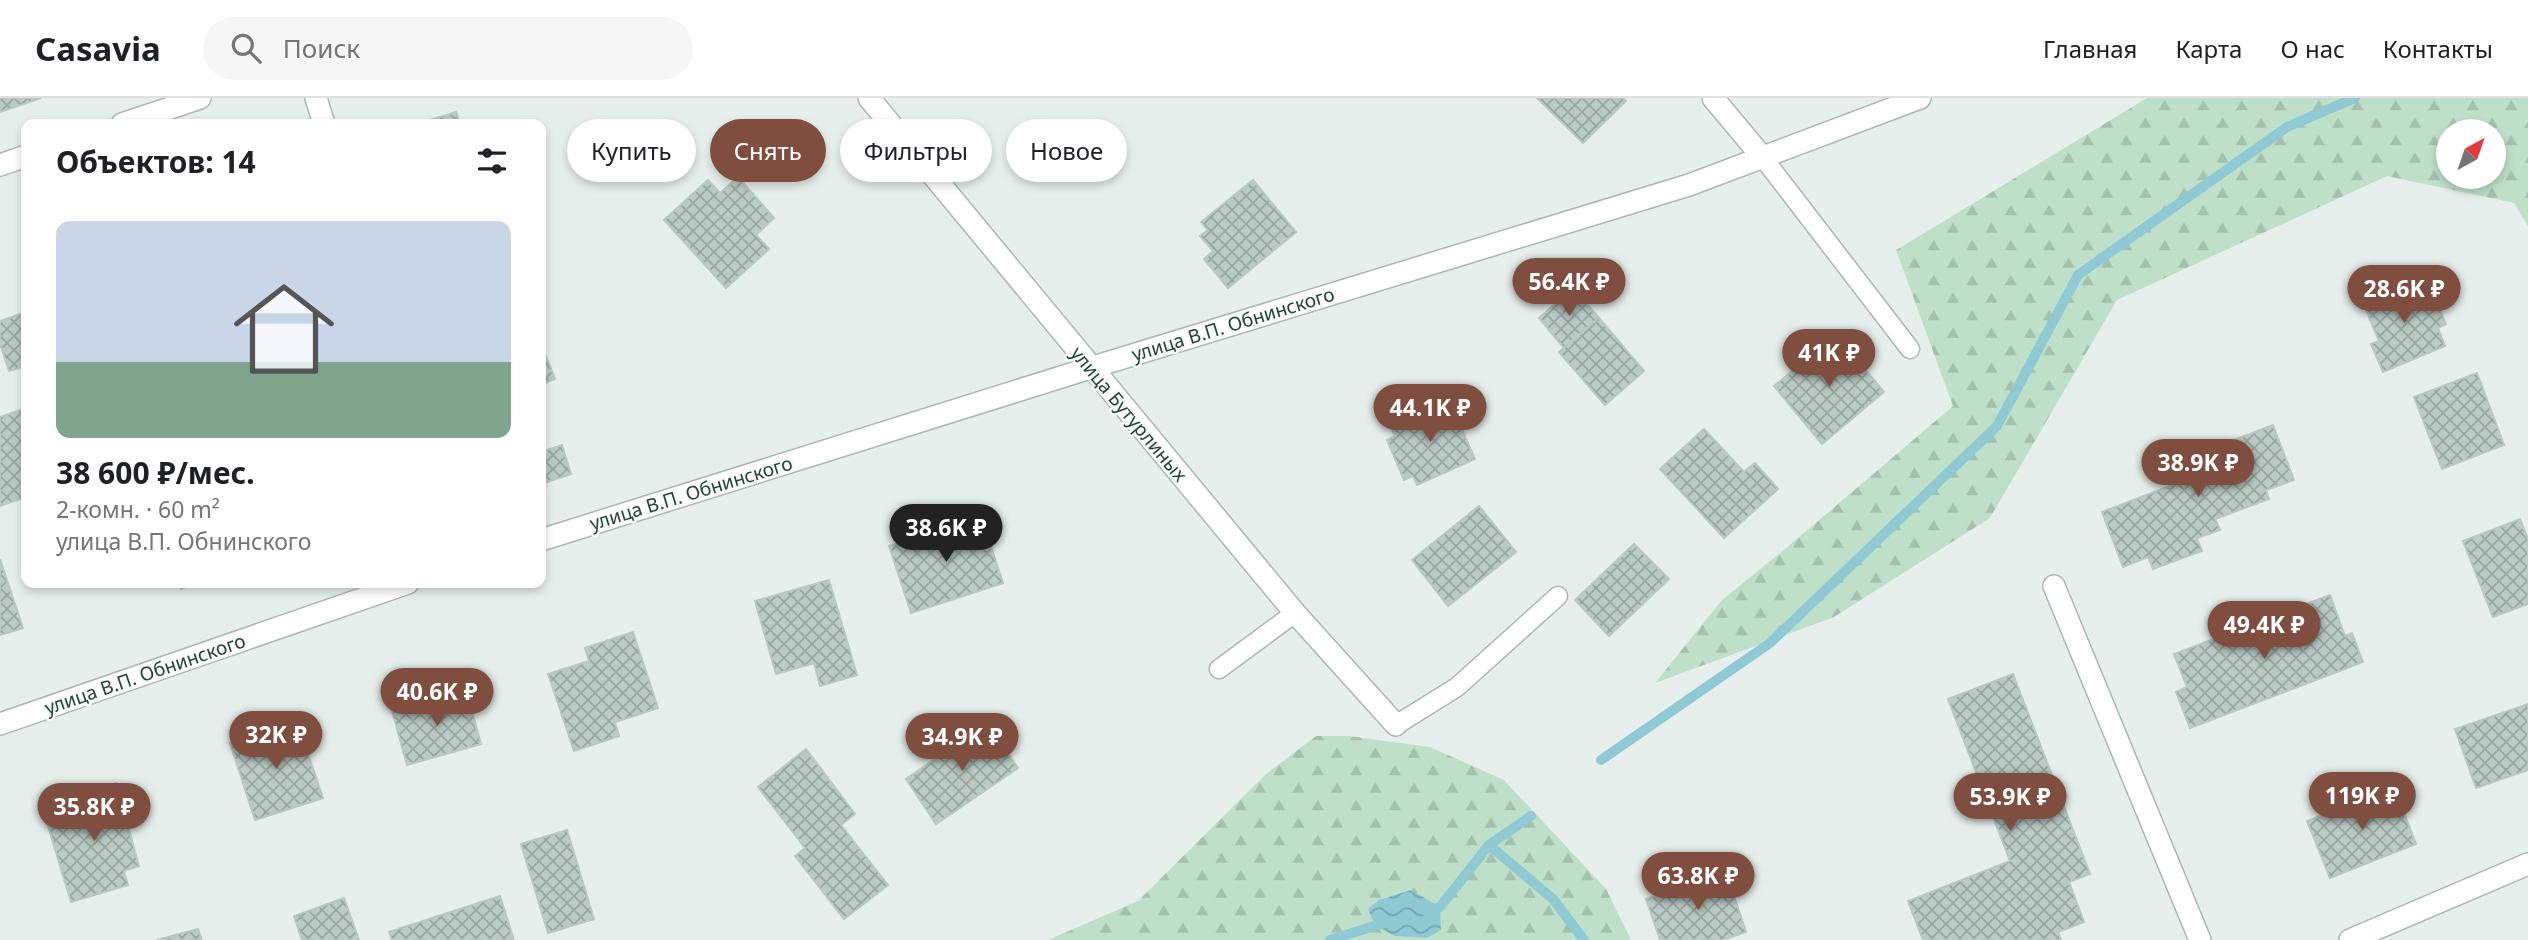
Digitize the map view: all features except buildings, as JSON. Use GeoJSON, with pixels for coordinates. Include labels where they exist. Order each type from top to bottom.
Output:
{"type":"FeatureCollection","features":[{"type":"Feature","properties":{"kind":"street"},"geometry":{"type":"LineString","coordinates":[[137,119],[200,98]]}},
{"type":"Feature","properties":{"kind":"street"},"geometry":{"type":"LineString","coordinates":[[316,98],[322,119]]}},
{"type":"Feature","properties":{"kind":"street","name":"улица Бутурлиных"},"geometry":{"type":"LineString","coordinates":[[869,98],[1295,613],[1396,725]]}},
{"type":"Feature","properties":{"kind":"street"},"geometry":{"type":"LineString","coordinates":[[1713,98],[1764,159]]}},
{"type":"Feature","properties":{"kind":"street","name":"улица В.П. Обнинского"},"geometry":{"type":"LineString","coordinates":[[546,538],[1090,368],[1689,185],[1764,159],[1920,98]]}},
{"type":"Feature","properties":{"kind":"street"},"geometry":{"type":"LineString","coordinates":[[0,165],[21,158]]}},
{"type":"Feature","properties":{"kind":"street"},"geometry":{"type":"LineString","coordinates":[[2054,586],[2200,940]]}},
{"type":"Feature","properties":{"kind":"street","name":"улица В.П. Обнинского"},"geometry":{"type":"LineString","coordinates":[[0,724],[394,588]]}},
{"type":"Feature","properties":{"kind":"street"},"geometry":{"type":"LineString","coordinates":[[2350,940],[2528,864]]}},
{"type":"Feature","properties":{"kind":"lane"},"geometry":{"type":"LineString","coordinates":[[1764,159],[1910,349]]}},
{"type":"Feature","properties":{"kind":"lane"},"geometry":{"type":"LineString","coordinates":[[1396,725],[1457,687],[1558,596]]}},
{"type":"Feature","properties":{"kind":"lane"},"geometry":{"type":"LineString","coordinates":[[1219,669],[1295,613]]}},
{"type":"Feature","properties":{"kind":"green space"},"geometry":{"type":"Polygon","coordinates":[[[2147,98],[2528,98],[2528,226],[2514,203],[2448,189],[2506,189],[2506,119],[2436,119],[2436,186],[2387,176],[2117,300],[1990,518],[1834,617],[1655,683],[1722,600],[1953,406],[1896,250],[2147,98]]]}},
{"type":"Feature","properties":{"kind":"green space"},"geometry":{"type":"Polygon","coordinates":[[[1316,736],[1349,736],[1430,747],[1504,780],[1606,889],[1631,940],[1048,940],[1138,901],[1266,774],[1316,736]]]}},
{"type":"Feature","properties":{"kind":"water"},"geometry":{"type":"Polygon","coordinates":[[[1411,890],[1440,907],[1441,930],[1427,938],[1395,936],[1375,926],[1368,909],[1379,900],[1411,890]]]}},
{"type":"Feature","properties":{"kind":"waterway"},"geometry":{"type":"LineString","coordinates":[[1601,760],[1770,643],[1997,426],[2078,275],[2287,127],[2355,98]]}},
{"type":"Feature","properties":{"kind":"waterway"},"geometry":{"type":"LineString","coordinates":[[1426,911],[1440,907],[1489,845],[1531,816]]}},
{"type":"Feature","properties":{"kind":"waterway"},"geometry":{"type":"LineString","coordinates":[[1489,845],[1553,899],[1584,940]]}},
{"type":"Feature","properties":{"kind":"waterway"},"geometry":{"type":"LineString","coordinates":[[1330,940],[1387,922]]}}]}
